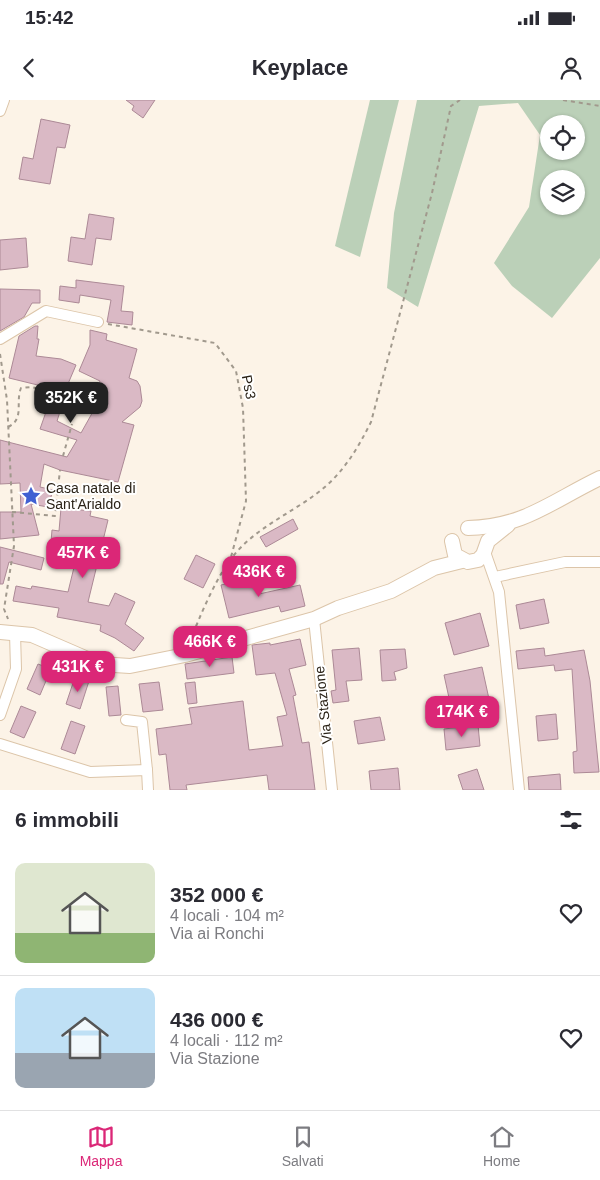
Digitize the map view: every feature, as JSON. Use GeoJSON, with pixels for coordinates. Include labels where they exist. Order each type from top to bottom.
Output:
{"type":"FeatureCollection","features":[{"type":"Feature","properties":{"kind":"main road"},"geometry":{"type":"LineString","coordinates":[[0,632],[32,635],[88,660],[115,666],[130,666],[184,655],[314,619],[338,608],[391,590],[426,572],[478,560],[494,536],[511,523],[546,508],[600,478]]}},
{"type":"Feature","properties":{"kind":"main road"},"geometry":{"type":"LineString","coordinates":[[426,572],[460,531],[468,528],[511,523]]}},
{"type":"Feature","properties":{"kind":"main road"},"geometry":{"type":"LineString","coordinates":[[468,528],[482,535],[485,549]]}},
{"type":"Feature","properties":{"kind":"main road"},"geometry":{"type":"LineString","coordinates":[[452,541],[455,555],[465,562]]}},
{"type":"Feature","properties":{"kind":"street"},"geometry":{"type":"LineString","coordinates":[[0,111],[4,100]]}},
{"type":"Feature","properties":{"kind":"street"},"geometry":{"type":"LineString","coordinates":[[0,339],[46,311],[98,322]]}},
{"type":"Feature","properties":{"kind":"street"},"geometry":{"type":"LineString","coordinates":[[485,549],[499,592],[519,790]]}},
{"type":"Feature","properties":{"kind":"street"},"geometry":{"type":"LineString","coordinates":[[465,562],[495,577],[566,562],[600,562]]}},
{"type":"Feature","properties":{"kind":"street","name":"Via Stazione"},"geometry":{"type":"LineString","coordinates":[[314,619],[332,790]]}},
{"type":"Feature","properties":{"kind":"street"},"geometry":{"type":"LineString","coordinates":[[0,715],[16,669],[15,633]]}},
{"type":"Feature","properties":{"kind":"street"},"geometry":{"type":"LineString","coordinates":[[126,720],[142,722],[148,790]]}},
{"type":"Feature","properties":{"kind":"street"},"geometry":{"type":"LineString","coordinates":[[0,744],[90,772],[147,770]]}},
{"type":"Feature","properties":{"kind":"path"},"geometry":{"type":"LineString","coordinates":[[184,655],[201,614],[231,558],[258,533],[317,493],[338,475],[357,450],[371,422],[432,193],[451,106],[460,100]]}},
{"type":"Feature","properties":{"kind":"path"},"geometry":{"type":"LineString","coordinates":[[563,100],[600,106]]}},
{"type":"Feature","properties":{"kind":"path","name":"Ps3"},"geometry":{"type":"LineString","coordinates":[[98,322],[214,343],[236,371],[243,408],[246,502],[231,558]]}},
{"type":"Feature","properties":{"kind":"path"},"geometry":{"type":"LineString","coordinates":[[0,354],[8,427],[14,546],[4,609],[15,633]]}},
{"type":"Feature","properties":{"kind":"path"},"geometry":{"type":"LineString","coordinates":[[8,427],[16,424],[19,418],[18,395],[21,388],[31,387],[71,398]]}},
{"type":"Feature","properties":{"kind":"path"},"geometry":{"type":"LineString","coordinates":[[63,456],[72,424]]}},
{"type":"Feature","properties":{"kind":"path"},"geometry":{"type":"LineString","coordinates":[[12,512],[55,516],[60,470]]}},
{"type":"Feature","properties":{"kind":"green space"},"geometry":{"type":"Polygon","coordinates":[[[370,100],[399,100],[360,257],[335,246],[370,100]]]}},
{"type":"Feature","properties":{"kind":"green space"},"geometry":{"type":"Polygon","coordinates":[[[417,100],[600,100],[600,258],[552,318],[512,286],[494,263],[529,207],[540,135],[518,103],[479,106],[418,307],[387,288],[394,213],[417,100]]]}},
{"type":"Feature","properties":{"kind":"building"},"geometry":{"type":"Polygon","coordinates":[[[126,100],[155,100],[143,118],[132,110],[134,106],[126,100]]]}},
{"type":"Feature","properties":{"kind":"building"},"geometry":{"type":"Polygon","coordinates":[[[41,119],[70,125],[65,148],[57,147],[50,184],[19,179],[23,157],[33,159],[41,119]]]}},
{"type":"Feature","properties":{"kind":"building"},"geometry":{"type":"Polygon","coordinates":[[[89,214],[114,218],[111,240],[96,238],[92,265],[68,261],[71,237],[85,239],[89,214]]]}},
{"type":"Feature","properties":{"kind":"building"},"geometry":{"type":"Polygon","coordinates":[[[26,238],[28,267],[0,270],[0,240],[26,238]]]}},
{"type":"Feature","properties":{"kind":"building"},"geometry":{"type":"Polygon","coordinates":[[[76,280],[124,286],[121,311],[133,312],[132,325],[107,322],[111,300],[80,295],[79,303],[59,300],[60,286],[76,288],[76,280]]]}},
{"type":"Feature","properties":{"kind":"building"},"geometry":{"type":"Polygon","coordinates":[[[0,289],[40,290],[40,303],[32,303],[24,317],[0,331],[0,289]]]}},
{"type":"Feature","properties":{"kind":"building"},"geometry":{"type":"Polygon","coordinates":[[[38,326],[37,339],[39,339],[36,356],[61,359],[76,365],[62,398],[64,399],[57,421],[81,433],[95,408],[92,407],[100,381],[79,371],[90,345],[90,330],[107,334],[106,340],[137,349],[129,378],[137,381],[140,386],[142,401],[140,407],[122,422],[134,425],[118,482],[60,470],[44,464],[40,487],[53,490],[48,507],[31,504],[39,535],[0,539],[0,512],[21,512],[20,483],[0,484],[0,440],[67,457],[77,440],[40,429],[54,389],[9,378],[19,336],[38,326]]]}},
{"type":"Feature","properties":{"kind":"building"},"geometry":{"type":"Polygon","coordinates":[[[61,508],[91,511],[90,516],[108,520],[88,602],[109,606],[115,593],[135,602],[125,624],[144,638],[134,651],[115,638],[100,631],[101,625],[57,617],[59,608],[13,601],[16,586],[31,589],[32,586],[68,592],[76,559],[50,554],[52,530],[59,531],[61,508]]]}},
{"type":"Feature","properties":{"kind":"building"},"geometry":{"type":"Polygon","coordinates":[[[293,519],[298,529],[266,547],[260,537],[293,519]]]}},
{"type":"Feature","properties":{"kind":"building"},"geometry":{"type":"Polygon","coordinates":[[[0,547],[44,558],[41,570],[9,562],[3,584],[0,584],[0,547]]]}},
{"type":"Feature","properties":{"kind":"building"},"geometry":{"type":"Polygon","coordinates":[[[196,555],[215,564],[203,588],[184,579],[196,555]]]}},
{"type":"Feature","properties":{"kind":"building"},"geometry":{"type":"Polygon","coordinates":[[[255,577],[259,594],[300,585],[305,606],[281,612],[279,606],[229,618],[221,585],[255,577]]]}},
{"type":"Feature","properties":{"kind":"building"},"geometry":{"type":"Polygon","coordinates":[[[544,599],[549,623],[520,629],[516,605],[544,599]]]}},
{"type":"Feature","properties":{"kind":"building"},"geometry":{"type":"Polygon","coordinates":[[[480,613],[489,646],[454,655],[445,623],[480,613]]]}},
{"type":"Feature","properties":{"kind":"building"},"geometry":{"type":"Polygon","coordinates":[[[300,639],[306,665],[289,669],[296,695],[293,696],[302,743],[309,742],[315,790],[269,790],[267,775],[186,785],[187,790],[170,790],[166,754],[159,755],[156,729],[192,724],[189,708],[243,701],[249,750],[283,746],[277,717],[287,715],[275,673],[256,675],[252,645],[270,643],[270,645],[300,639]]]}},
{"type":"Feature","properties":{"kind":"building"},"geometry":{"type":"Polygon","coordinates":[[[359,648],[362,680],[346,681],[349,701],[333,703],[331,691],[336,690],[332,650],[359,648]]]}},
{"type":"Feature","properties":{"kind":"building"},"geometry":{"type":"Polygon","coordinates":[[[544,648],[545,656],[584,650],[590,681],[599,772],[574,773],[573,752],[577,751],[572,669],[555,671],[554,665],[518,669],[516,651],[544,648]]]}},
{"type":"Feature","properties":{"kind":"building"},"geometry":{"type":"Polygon","coordinates":[[[405,649],[407,668],[394,672],[396,680],[382,681],[380,650],[405,649]]]}},
{"type":"Feature","properties":{"kind":"building"},"geometry":{"type":"Polygon","coordinates":[[[232,657],[234,673],[187,679],[185,664],[232,657]]]}},
{"type":"Feature","properties":{"kind":"building"},"geometry":{"type":"Polygon","coordinates":[[[38,664],[51,669],[40,695],[27,689],[38,664]]]}},
{"type":"Feature","properties":{"kind":"building"},"geometry":{"type":"Polygon","coordinates":[[[482,667],[489,699],[451,707],[444,675],[482,667]]]}},
{"type":"Feature","properties":{"kind":"building"},"geometry":{"type":"Polygon","coordinates":[[[75,677],[89,681],[80,709],[66,704],[75,677]]]}},
{"type":"Feature","properties":{"kind":"building"},"geometry":{"type":"Polygon","coordinates":[[[159,682],[163,710],[143,712],[139,684],[159,682]]]}},
{"type":"Feature","properties":{"kind":"building"},"geometry":{"type":"Polygon","coordinates":[[[195,682],[197,703],[188,704],[185,683],[195,682]]]}},
{"type":"Feature","properties":{"kind":"building"},"geometry":{"type":"Polygon","coordinates":[[[118,686],[121,715],[109,716],[106,687],[118,686]]]}},
{"type":"Feature","properties":{"kind":"building"},"geometry":{"type":"Polygon","coordinates":[[[21,706],[36,712],[24,738],[10,732],[21,706]]]}},
{"type":"Feature","properties":{"kind":"building"},"geometry":{"type":"Polygon","coordinates":[[[556,714],[558,739],[538,741],[536,716],[556,714]]]}},
{"type":"Feature","properties":{"kind":"building"},"geometry":{"type":"Polygon","coordinates":[[[380,717],[385,740],[358,744],[354,721],[380,717]]]}},
{"type":"Feature","properties":{"kind":"building"},"geometry":{"type":"Polygon","coordinates":[[[71,721],[85,726],[75,754],[61,749],[71,721]]]}},
{"type":"Feature","properties":{"kind":"building"},"geometry":{"type":"Polygon","coordinates":[[[478,725],[480,746],[446,750],[444,729],[478,725]]]}},
{"type":"Feature","properties":{"kind":"building"},"geometry":{"type":"Polygon","coordinates":[[[398,768],[400,790],[371,790],[369,771],[398,768]]]}},
{"type":"Feature","properties":{"kind":"building"},"geometry":{"type":"Polygon","coordinates":[[[477,769],[484,790],[463,790],[458,775],[477,769]]]}},
{"type":"Feature","properties":{"kind":"building"},"geometry":{"type":"Polygon","coordinates":[[[560,774],[561,790],[529,790],[528,777],[560,774]]]}},
{"type":"Feature","properties":{"kind":"place","name":"Casa natale di Sant'Arialdo"},"geometry":{"type":"Point","coordinates":[31,496]}}]}
